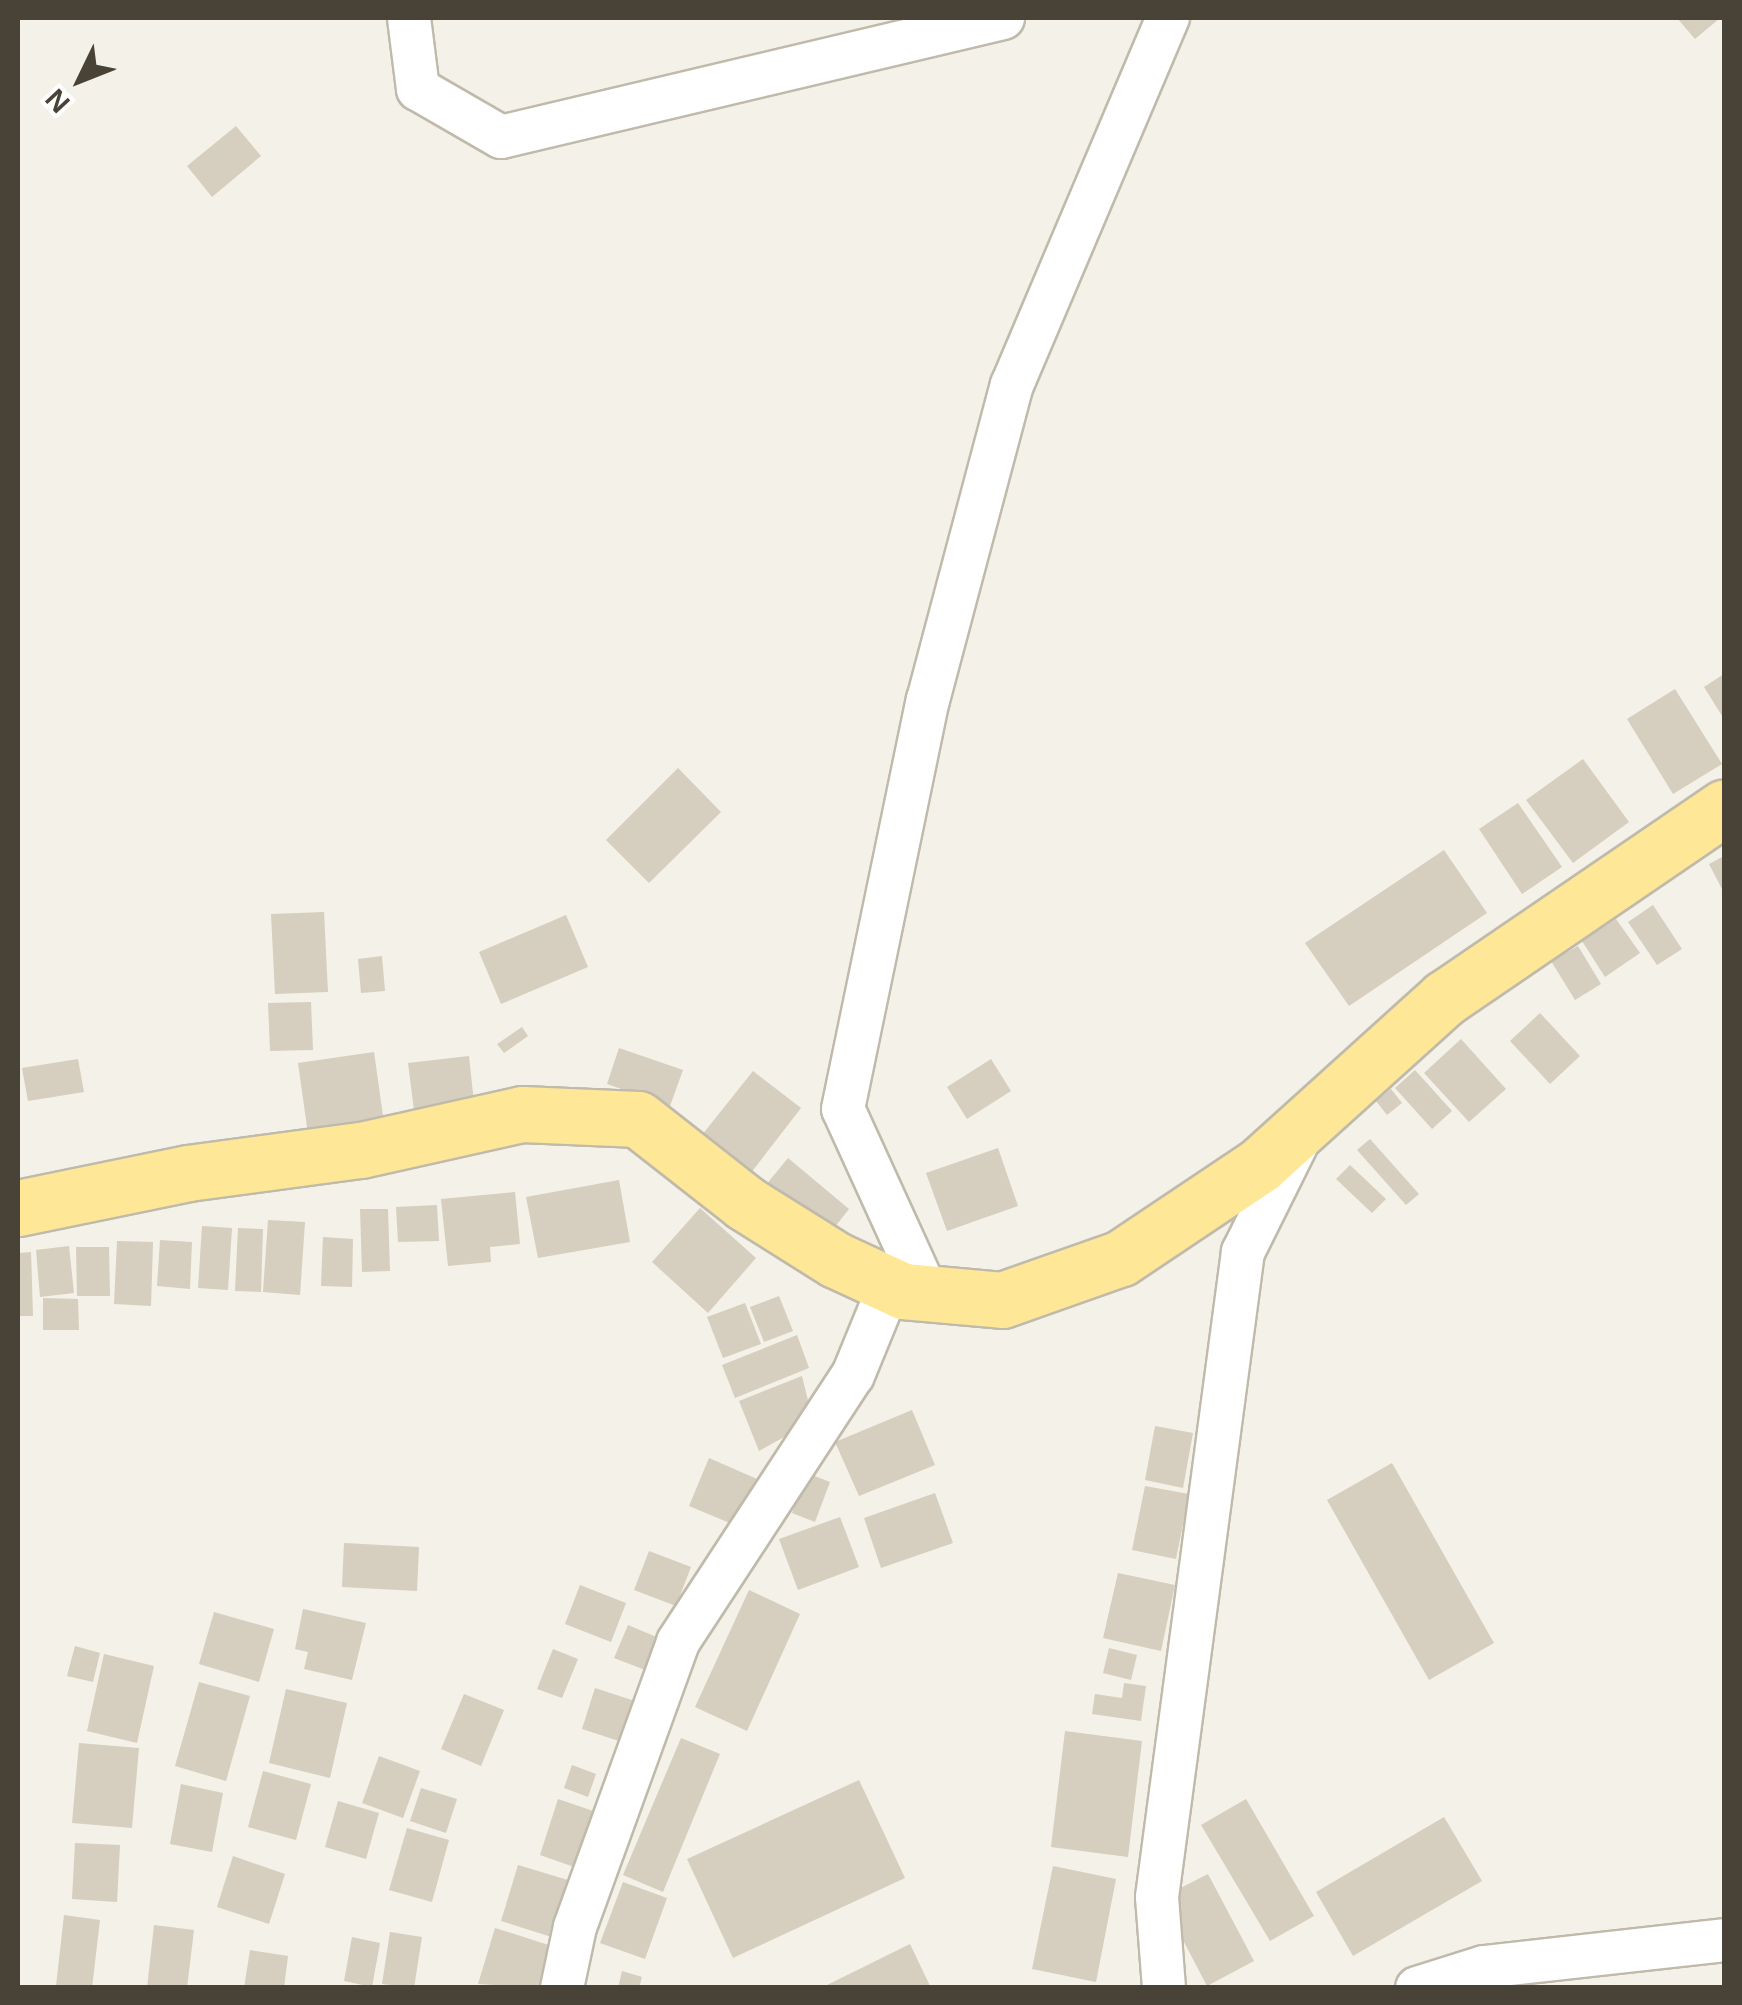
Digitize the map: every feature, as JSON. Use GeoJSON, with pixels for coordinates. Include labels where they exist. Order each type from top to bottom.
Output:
{"type":"FeatureCollection","features":[{"type":"Feature","properties":{"kind":"main road"},"geometry":{"type":"LineString","coordinates":[[18,1208],[188,1173],[361,1150],[522,1114],[638,1119],[745,1203],[908,1289],[1002,1300],[1122,1258],[1303,1130],[1445,998],[1724,808]]}},
{"type":"Feature","properties":{"kind":"street"},"geometry":{"type":"LineString","coordinates":[[410,18],[418,89],[501,138],[1003,18]]}},
{"type":"Feature","properties":{"kind":"street"},"geometry":{"type":"LineString","coordinates":[[562,1988],[575,1927],[678,1642],[908,1289],[843,1109],[928,700],[1012,385],[1168,18]]}},
{"type":"Feature","properties":{"kind":"street"},"geometry":{"type":"LineString","coordinates":[[1164,1988],[1158,1896],[1243,1252],[1303,1130]]}},
{"type":"Feature","properties":{"kind":"street"},"geometry":{"type":"LineString","coordinates":[[1417,1988],[1484,1967],[1724,1940]]}},
{"type":"Feature","properties":{"kind":"building"},"geometry":{"type":"Polygon","coordinates":[[[1677,18],[1720,18],[1695,39],[1677,18]]]}},
{"type":"Feature","properties":{"kind":"building"},"geometry":{"type":"Polygon","coordinates":[[[236,126],[261,156],[212,197],[187,166],[236,126]]]}},
{"type":"Feature","properties":{"kind":"building"},"geometry":{"type":"Polygon","coordinates":[[[1724,674],[1724,719],[1704,687],[1724,674]]]}},
{"type":"Feature","properties":{"kind":"building"},"geometry":{"type":"Polygon","coordinates":[[[1675,689],[1722,764],[1673,794],[1627,719],[1675,689]]]}},
{"type":"Feature","properties":{"kind":"building"},"geometry":{"type":"Polygon","coordinates":[[[1583,759],[1629,822],[1573,863],[1526,800],[1583,759]]]}},
{"type":"Feature","properties":{"kind":"building"},"geometry":{"type":"Polygon","coordinates":[[[678,768],[721,812],[649,883],[606,840],[678,768]]]}},
{"type":"Feature","properties":{"kind":"building"},"geometry":{"type":"Polygon","coordinates":[[[1518,803],[1562,867],[1522,894],[1479,829],[1518,803]]]}},
{"type":"Feature","properties":{"kind":"building"},"geometry":{"type":"Polygon","coordinates":[[[1444,850],[1487,913],[1349,1006],[1305,943],[1444,850]]]}},
{"type":"Feature","properties":{"kind":"building"},"geometry":{"type":"Polygon","coordinates":[[[1724,856],[1724,893],[1709,864],[1724,856]]]}},
{"type":"Feature","properties":{"kind":"building"},"geometry":{"type":"Polygon","coordinates":[[[1653,905],[1682,949],[1657,965],[1628,922],[1653,905]]]}},
{"type":"Feature","properties":{"kind":"building"},"geometry":{"type":"Polygon","coordinates":[[[324,912],[328,992],[275,994],[271,914],[324,912]]]}},
{"type":"Feature","properties":{"kind":"building"},"geometry":{"type":"Polygon","coordinates":[[[566,915],[588,967],[501,1004],[479,952],[566,915]]]}},
{"type":"Feature","properties":{"kind":"building"},"geometry":{"type":"Polygon","coordinates":[[[1616,919],[1640,953],[1605,977],[1582,941],[1616,919]]]}},
{"type":"Feature","properties":{"kind":"building"},"geometry":{"type":"Polygon","coordinates":[[[1578,946],[1601,984],[1575,1000],[1551,961],[1578,946]]]}},
{"type":"Feature","properties":{"kind":"building"},"geometry":{"type":"Polygon","coordinates":[[[382,956],[385,991],[361,993],[358,959],[382,956]]]}},
{"type":"Feature","properties":{"kind":"building"},"geometry":{"type":"Polygon","coordinates":[[[311,1002],[313,1050],[270,1051],[268,1003],[311,1002]]]}},
{"type":"Feature","properties":{"kind":"building"},"geometry":{"type":"Polygon","coordinates":[[[1540,1013],[1580,1056],[1550,1084],[1510,1041],[1540,1013]]]}},
{"type":"Feature","properties":{"kind":"building"},"geometry":{"type":"Polygon","coordinates":[[[522,1027],[528,1036],[504,1053],[497,1044],[522,1027]]]}},
{"type":"Feature","properties":{"kind":"building"},"geometry":{"type":"Polygon","coordinates":[[[1461,1039],[1506,1089],[1469,1122],[1424,1073],[1461,1039]]]}},
{"type":"Feature","properties":{"kind":"building"},"geometry":{"type":"Polygon","coordinates":[[[619,1048],[683,1070],[670,1106],[607,1084],[619,1048]]]}},
{"type":"Feature","properties":{"kind":"building"},"geometry":{"type":"Polygon","coordinates":[[[374,1052],[384,1123],[308,1134],[298,1063],[374,1052]]]}},
{"type":"Feature","properties":{"kind":"building"},"geometry":{"type":"Polygon","coordinates":[[[469,1056],[475,1112],[415,1118],[408,1063],[469,1056]]]}},
{"type":"Feature","properties":{"kind":"building"},"geometry":{"type":"Polygon","coordinates":[[[78,1059],[84,1092],[28,1101],[22,1068],[78,1059]]]}},
{"type":"Feature","properties":{"kind":"building"},"geometry":{"type":"Polygon","coordinates":[[[991,1059],[1011,1091],[967,1119],[947,1087],[991,1059]]]}},
{"type":"Feature","properties":{"kind":"building"},"geometry":{"type":"Polygon","coordinates":[[[1415,1070],[1452,1111],[1432,1129],[1395,1088],[1415,1070]]]}},
{"type":"Feature","properties":{"kind":"building"},"geometry":{"type":"Polygon","coordinates":[[[753,1071],[801,1108],[747,1178],[698,1140],[753,1071]]]}},
{"type":"Feature","properties":{"kind":"building"},"geometry":{"type":"Polygon","coordinates":[[[1391,1089],[1402,1103],[1387,1115],[1376,1101],[1391,1089]]]}},
{"type":"Feature","properties":{"kind":"building"},"geometry":{"type":"Polygon","coordinates":[[[1370,1139],[1419,1194],[1406,1205],[1357,1150],[1370,1139]]]}},
{"type":"Feature","properties":{"kind":"building"},"geometry":{"type":"Polygon","coordinates":[[[998,1148],[1018,1206],[947,1231],[926,1173],[998,1148]]]}},
{"type":"Feature","properties":{"kind":"building"},"geometry":{"type":"Polygon","coordinates":[[[788,1158],[849,1209],[827,1237],[765,1186],[788,1158]]]}},
{"type":"Feature","properties":{"kind":"building"},"geometry":{"type":"Polygon","coordinates":[[[1350,1165],[1386,1199],[1372,1213],[1336,1179],[1350,1165]]]}},
{"type":"Feature","properties":{"kind":"building"},"geometry":{"type":"Polygon","coordinates":[[[619,1180],[630,1242],[538,1258],[526,1197],[619,1180]]]}},
{"type":"Feature","properties":{"kind":"building"},"geometry":{"type":"Polygon","coordinates":[[[515,1192],[520,1244],[490,1247],[491,1262],[448,1266],[441,1199],[515,1192]]]}},
{"type":"Feature","properties":{"kind":"building"},"geometry":{"type":"Polygon","coordinates":[[[437,1205],[439,1241],[398,1242],[396,1207],[437,1205]]]}},
{"type":"Feature","properties":{"kind":"building"},"geometry":{"type":"Polygon","coordinates":[[[700,1208],[756,1258],[708,1313],[652,1262],[700,1208]]]}},
{"type":"Feature","properties":{"kind":"building"},"geometry":{"type":"Polygon","coordinates":[[[360,1209],[388,1209],[390,1271],[362,1272],[360,1209]]]}},
{"type":"Feature","properties":{"kind":"building"},"geometry":{"type":"Polygon","coordinates":[[[268,1220],[305,1222],[300,1295],[263,1292],[268,1220]]]}},
{"type":"Feature","properties":{"kind":"building"},"geometry":{"type":"Polygon","coordinates":[[[202,1226],[232,1228],[228,1290],[198,1288],[202,1226]]]}},
{"type":"Feature","properties":{"kind":"building"},"geometry":{"type":"Polygon","coordinates":[[[238,1228],[263,1229],[261,1292],[235,1291],[238,1228]]]}},
{"type":"Feature","properties":{"kind":"building"},"geometry":{"type":"Polygon","coordinates":[[[323,1237],[353,1239],[352,1287],[321,1286],[323,1237]]]}},
{"type":"Feature","properties":{"kind":"building"},"geometry":{"type":"Polygon","coordinates":[[[160,1240],[192,1242],[190,1289],[157,1286],[160,1240]]]}},
{"type":"Feature","properties":{"kind":"building"},"geometry":{"type":"Polygon","coordinates":[[[117,1241],[153,1242],[151,1306],[114,1304],[117,1241]]]}},
{"type":"Feature","properties":{"kind":"building"},"geometry":{"type":"Polygon","coordinates":[[[69,1246],[74,1293],[40,1297],[36,1250],[69,1246]]]}},
{"type":"Feature","properties":{"kind":"building"},"geometry":{"type":"Polygon","coordinates":[[[76,1247],[109,1247],[110,1296],[77,1296],[76,1247]]]}},
{"type":"Feature","properties":{"kind":"building"},"geometry":{"type":"Polygon","coordinates":[[[31,1252],[33,1316],[18,1316],[18,1253],[31,1252]]]}},
{"type":"Feature","properties":{"kind":"building"},"geometry":{"type":"Polygon","coordinates":[[[779,1296],[793,1331],[764,1342],[750,1307],[779,1296]]]}},
{"type":"Feature","properties":{"kind":"building"},"geometry":{"type":"Polygon","coordinates":[[[43,1298],[78,1299],[79,1330],[43,1330],[43,1298]]]}},
{"type":"Feature","properties":{"kind":"building"},"geometry":{"type":"Polygon","coordinates":[[[745,1303],[761,1344],[723,1358],[707,1317],[745,1303]]]}},
{"type":"Feature","properties":{"kind":"building"},"geometry":{"type":"Polygon","coordinates":[[[797,1335],[809,1368],[735,1398],[722,1365],[797,1335]]]}},
{"type":"Feature","properties":{"kind":"building"},"geometry":{"type":"Polygon","coordinates":[[[802,1376],[813,1421],[759,1451],[739,1401],[802,1376]]]}},
{"type":"Feature","properties":{"kind":"building"},"geometry":{"type":"Polygon","coordinates":[[[912,1410],[935,1465],[859,1496],[835,1442],[912,1410]]]}},
{"type":"Feature","properties":{"kind":"building"},"geometry":{"type":"Polygon","coordinates":[[[1155,1426],[1193,1433],[1183,1488],[1145,1480],[1155,1426]]]}},
{"type":"Feature","properties":{"kind":"building"},"geometry":{"type":"Polygon","coordinates":[[[709,1458],[764,1482],[744,1529],[689,1506],[709,1458]]]}},
{"type":"Feature","properties":{"kind":"building"},"geometry":{"type":"Polygon","coordinates":[[[1392,1463],[1494,1643],[1429,1680],[1327,1500],[1392,1463]]]}},
{"type":"Feature","properties":{"kind":"building"},"geometry":{"type":"Polygon","coordinates":[[[807,1473],[830,1482],[815,1522],[792,1513],[807,1473]]]}},
{"type":"Feature","properties":{"kind":"building"},"geometry":{"type":"Polygon","coordinates":[[[1145,1486],[1189,1494],[1176,1559],[1132,1550],[1145,1486]]]}},
{"type":"Feature","properties":{"kind":"building"},"geometry":{"type":"Polygon","coordinates":[[[935,1493],[953,1543],[881,1568],[864,1518],[935,1493]]]}},
{"type":"Feature","properties":{"kind":"building"},"geometry":{"type":"Polygon","coordinates":[[[840,1517],[859,1567],[798,1590],[779,1539],[840,1517]]]}},
{"type":"Feature","properties":{"kind":"building"},"geometry":{"type":"Polygon","coordinates":[[[344,1543],[419,1547],[417,1591],[342,1587],[344,1543]]]}},
{"type":"Feature","properties":{"kind":"building"},"geometry":{"type":"Polygon","coordinates":[[[649,1551],[691,1567],[676,1606],[634,1590],[649,1551]]]}},
{"type":"Feature","properties":{"kind":"building"},"geometry":{"type":"Polygon","coordinates":[[[1118,1573],[1175,1585],[1161,1651],[1103,1638],[1118,1573]]]}},
{"type":"Feature","properties":{"kind":"building"},"geometry":{"type":"Polygon","coordinates":[[[580,1585],[626,1603],[611,1642],[565,1624],[580,1585]]]}},
{"type":"Feature","properties":{"kind":"building"},"geometry":{"type":"Polygon","coordinates":[[[749,1590],[800,1614],[747,1731],[695,1707],[749,1590]]]}},
{"type":"Feature","properties":{"kind":"building"},"geometry":{"type":"Polygon","coordinates":[[[303,1609],[366,1623],[352,1680],[304,1669],[308,1652],[295,1649],[303,1609]]]}},
{"type":"Feature","properties":{"kind":"building"},"geometry":{"type":"Polygon","coordinates":[[[214,1612],[274,1629],[259,1682],[199,1664],[214,1612]]]}},
{"type":"Feature","properties":{"kind":"building"},"geometry":{"type":"Polygon","coordinates":[[[628,1625],[666,1641],[653,1673],[614,1658],[628,1625]]]}},
{"type":"Feature","properties":{"kind":"building"},"geometry":{"type":"Polygon","coordinates":[[[75,1646],[100,1653],[93,1682],[67,1676],[75,1646]]]}},
{"type":"Feature","properties":{"kind":"building"},"geometry":{"type":"Polygon","coordinates":[[[1109,1648],[1137,1655],[1131,1680],[1103,1673],[1109,1648]]]}},
{"type":"Feature","properties":{"kind":"building"},"geometry":{"type":"Polygon","coordinates":[[[553,1649],[578,1659],[562,1698],[537,1689],[553,1649]]]}},
{"type":"Feature","properties":{"kind":"building"},"geometry":{"type":"Polygon","coordinates":[[[104,1654],[154,1666],[137,1743],[87,1731],[104,1654]]]}},
{"type":"Feature","properties":{"kind":"building"},"geometry":{"type":"Polygon","coordinates":[[[199,1682],[250,1696],[226,1781],[175,1766],[199,1682]]]}},
{"type":"Feature","properties":{"kind":"building"},"geometry":{"type":"Polygon","coordinates":[[[1124,1683],[1146,1686],[1141,1721],[1092,1714],[1095,1694],[1122,1698],[1124,1683]]]}},
{"type":"Feature","properties":{"kind":"building"},"geometry":{"type":"Polygon","coordinates":[[[595,1688],[638,1702],[625,1743],[582,1729],[595,1688]]]}},
{"type":"Feature","properties":{"kind":"building"},"geometry":{"type":"Polygon","coordinates":[[[286,1689],[347,1703],[330,1778],[269,1763],[286,1689]]]}},
{"type":"Feature","properties":{"kind":"building"},"geometry":{"type":"Polygon","coordinates":[[[464,1694],[504,1710],[481,1766],[441,1749],[464,1694]]]}},
{"type":"Feature","properties":{"kind":"building"},"geometry":{"type":"Polygon","coordinates":[[[1065,1731],[1142,1741],[1128,1857],[1051,1847],[1065,1731]]]}},
{"type":"Feature","properties":{"kind":"building"},"geometry":{"type":"Polygon","coordinates":[[[681,1738],[720,1754],[663,1892],[623,1875],[681,1738]]]}},
{"type":"Feature","properties":{"kind":"building"},"geometry":{"type":"Polygon","coordinates":[[[79,1743],[139,1748],[132,1828],[72,1823],[79,1743]]]}},
{"type":"Feature","properties":{"kind":"building"},"geometry":{"type":"Polygon","coordinates":[[[379,1756],[420,1771],[403,1818],[362,1803],[379,1756]]]}},
{"type":"Feature","properties":{"kind":"building"},"geometry":{"type":"Polygon","coordinates":[[[572,1765],[596,1774],[588,1797],[564,1788],[572,1765]]]}},
{"type":"Feature","properties":{"kind":"building"},"geometry":{"type":"Polygon","coordinates":[[[263,1771],[311,1784],[296,1840],[248,1827],[263,1771]]]}},
{"type":"Feature","properties":{"kind":"building"},"geometry":{"type":"Polygon","coordinates":[[[859,1780],[905,1878],[733,1958],[687,1859],[859,1780]]]}},
{"type":"Feature","properties":{"kind":"building"},"geometry":{"type":"Polygon","coordinates":[[[181,1784],[223,1793],[212,1852],[170,1844],[181,1784]]]}},
{"type":"Feature","properties":{"kind":"building"},"geometry":{"type":"Polygon","coordinates":[[[421,1788],[457,1799],[446,1833],[410,1821],[421,1788]]]}},
{"type":"Feature","properties":{"kind":"building"},"geometry":{"type":"Polygon","coordinates":[[[558,1799],[599,1813],[580,1869],[540,1855],[558,1799]]]}},
{"type":"Feature","properties":{"kind":"building"},"geometry":{"type":"Polygon","coordinates":[[[1246,1799],[1314,1916],[1270,1941],[1201,1825],[1246,1799]]]}},
{"type":"Feature","properties":{"kind":"building"},"geometry":{"type":"Polygon","coordinates":[[[338,1801],[379,1813],[366,1859],[325,1847],[338,1801]]]}},
{"type":"Feature","properties":{"kind":"building"},"geometry":{"type":"Polygon","coordinates":[[[1444,1817],[1482,1881],[1353,1956],[1316,1892],[1444,1817]]]}},
{"type":"Feature","properties":{"kind":"building"},"geometry":{"type":"Polygon","coordinates":[[[407,1828],[449,1840],[432,1902],[389,1890],[407,1828]]]}},
{"type":"Feature","properties":{"kind":"building"},"geometry":{"type":"Polygon","coordinates":[[[75,1843],[120,1845],[117,1902],[72,1899],[75,1843]]]}},
{"type":"Feature","properties":{"kind":"building"},"geometry":{"type":"Polygon","coordinates":[[[233,1856],[285,1874],[269,1924],[217,1907],[233,1856]]]}},
{"type":"Feature","properties":{"kind":"building"},"geometry":{"type":"Polygon","coordinates":[[[518,1865],[578,1883],[561,1940],[501,1921],[518,1865]]]}},
{"type":"Feature","properties":{"kind":"building"},"geometry":{"type":"Polygon","coordinates":[[[1053,1866],[1116,1879],[1096,1982],[1032,1969],[1053,1866]]]}},
{"type":"Feature","properties":{"kind":"building"},"geometry":{"type":"Polygon","coordinates":[[[1208,1874],[1254,1961],[1207,1986],[1161,1898],[1208,1874]]]}},
{"type":"Feature","properties":{"kind":"building"},"geometry":{"type":"Polygon","coordinates":[[[623,1882],[667,1898],[645,1959],[600,1943],[623,1882]]]}},
{"type":"Feature","properties":{"kind":"building"},"geometry":{"type":"Polygon","coordinates":[[[64,1915],[100,1920],[92,1988],[56,1986],[64,1915]]]}},
{"type":"Feature","properties":{"kind":"building"},"geometry":{"type":"Polygon","coordinates":[[[154,1925],[194,1930],[187,1988],[147,1988],[154,1925]]]}},
{"type":"Feature","properties":{"kind":"building"},"geometry":{"type":"Polygon","coordinates":[[[495,1928],[555,1947],[542,1988],[478,1984],[495,1928]]]}},
{"type":"Feature","properties":{"kind":"building"},"geometry":{"type":"Polygon","coordinates":[[[390,1932],[422,1937],[414,1988],[382,1984],[390,1932]]]}},
{"type":"Feature","properties":{"kind":"building"},"geometry":{"type":"Polygon","coordinates":[[[352,1937],[380,1943],[372,1987],[344,1981],[352,1937]]]}},
{"type":"Feature","properties":{"kind":"building"},"geometry":{"type":"Polygon","coordinates":[[[910,1944],[931,1988],[821,1988],[910,1944]]]}},
{"type":"Feature","properties":{"kind":"building"},"geometry":{"type":"Polygon","coordinates":[[[250,1950],[288,1956],[284,1988],[244,1988],[250,1950]]]}},
{"type":"Feature","properties":{"kind":"building"},"geometry":{"type":"Polygon","coordinates":[[[622,1971],[642,1977],[639,1988],[618,1988],[622,1971]]]}}]}
